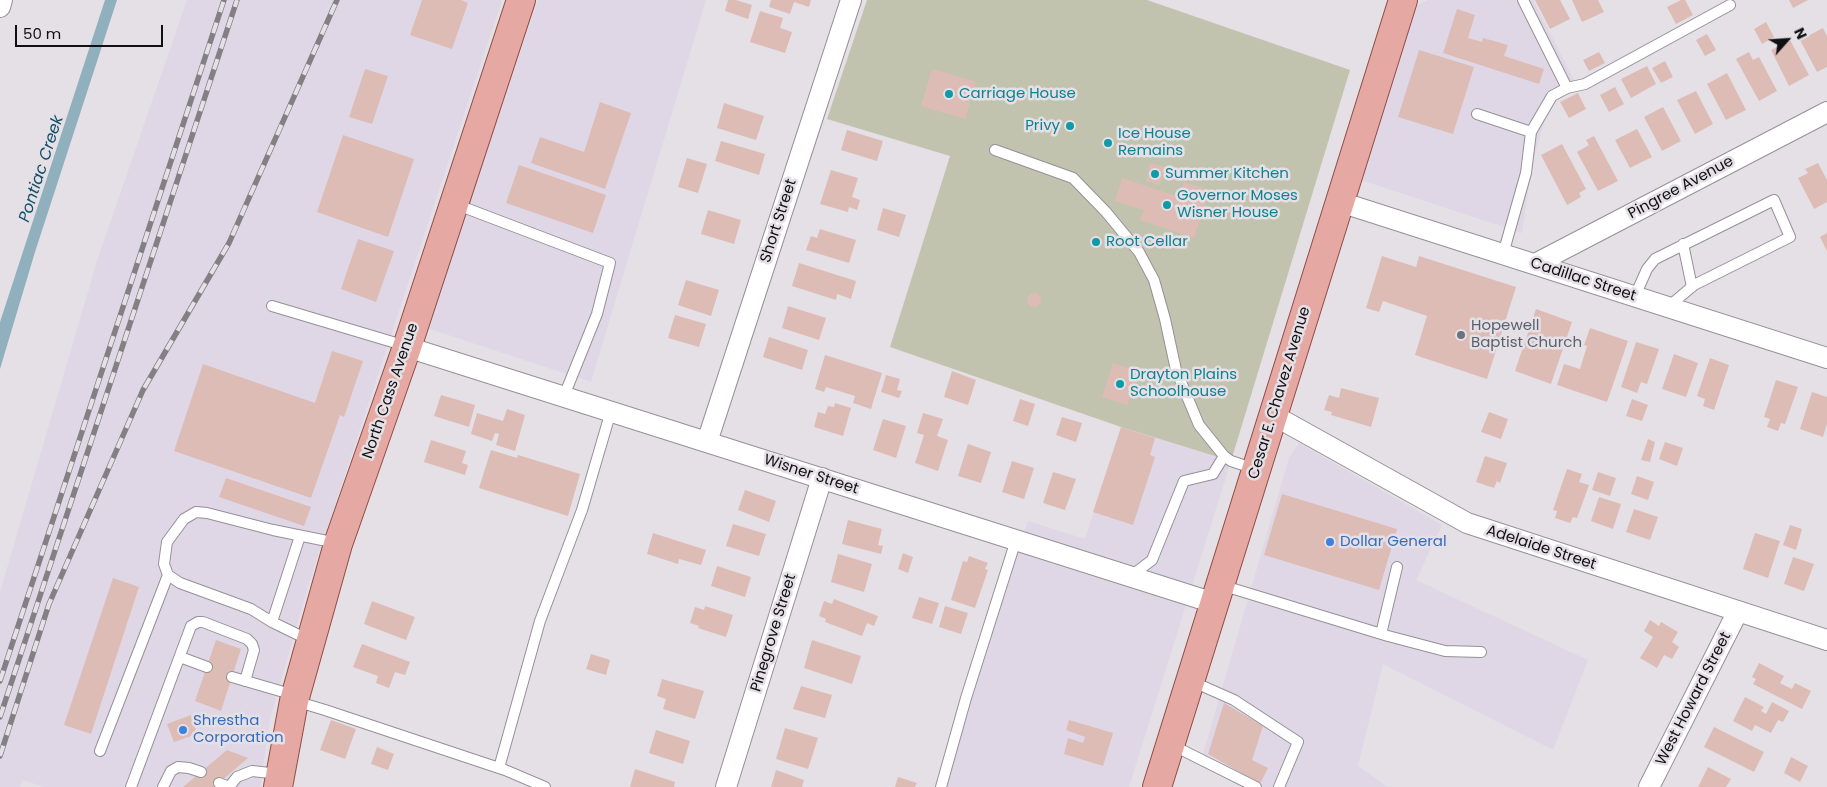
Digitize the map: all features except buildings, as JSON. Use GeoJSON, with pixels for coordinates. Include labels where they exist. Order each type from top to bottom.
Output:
{"type":"FeatureCollection","features":[{"type":"Feature","properties":{"kind":"main road","name":"North Cass Avenue"},"geometry":{"type":"LineString","coordinates":[[278,781],[295,698],[338,544],[407,347],[521,0]]}},
{"type":"Feature","properties":{"kind":"main road","name":"Cesar E. Chavez Avenue"},"geometry":{"type":"LineString","coordinates":[[1157,787],[1403,0]]}},
{"type":"Feature","properties":{"kind":"street"},"geometry":{"type":"LineString","coordinates":[[0,7],[2,0]]}},
{"type":"Feature","properties":{"kind":"street","name":"Short Street"},"geometry":{"type":"LineString","coordinates":[[707,442],[851,0]]}},
{"type":"Feature","properties":{"kind":"street","name":"Pingree Avenue"},"geometry":{"type":"LineString","coordinates":[[1535,264],[1827,112]]}},
{"type":"Feature","properties":{"kind":"street","name":"Cadillac Street"},"geometry":{"type":"LineString","coordinates":[[1340,202],[1827,358]]}},
{"type":"Feature","properties":{"kind":"street","name":"Wisner Street"},"geometry":{"type":"LineString","coordinates":[[407,347],[1131,576],[1217,594]]}},
{"type":"Feature","properties":{"kind":"street","name":"Adelaide Street"},"geometry":{"type":"LineString","coordinates":[[1273,415],[1466,523],[1827,640]]}},
{"type":"Feature","properties":{"kind":"street","name":"Pinegrove Street"},"geometry":{"type":"LineString","coordinates":[[726,787],[822,478]]}},
{"type":"Feature","properties":{"kind":"street","name":"West Howard Street"},"geometry":{"type":"LineString","coordinates":[[1649,787],[1738,611]]}},
{"type":"Feature","properties":{"kind":"lane"},"geometry":{"type":"LineString","coordinates":[[1523,0],[1567,88]]}},
{"type":"Feature","properties":{"kind":"lane"},"geometry":{"type":"LineString","coordinates":[[1503,254],[1526,173],[1531,132],[1552,96],[1567,88],[1585,84],[1730,5]]}},
{"type":"Feature","properties":{"kind":"lane"},"geometry":{"type":"LineString","coordinates":[[1477,114],[1531,132]]}},
{"type":"Feature","properties":{"kind":"lane"},"geometry":{"type":"LineString","coordinates":[[995,150],[1072,178],[1106,212],[1139,252],[1154,280],[1165,318],[1176,370],[1199,424],[1224,456],[1231,461],[1256,469]]}},
{"type":"Feature","properties":{"kind":"lane"},"geometry":{"type":"LineString","coordinates":[[1635,296],[1647,270],[1655,259],[1774,200],[1790,237],[1692,287],[1668,307]]}},
{"type":"Feature","properties":{"kind":"lane"},"geometry":{"type":"LineString","coordinates":[[454,204],[610,264],[597,314],[564,396]]}},
{"type":"Feature","properties":{"kind":"lane"},"geometry":{"type":"LineString","coordinates":[[1684,244],[1692,287]]}},
{"type":"Feature","properties":{"kind":"lane"},"geometry":{"type":"LineString","coordinates":[[272,306],[407,347]]}},
{"type":"Feature","properties":{"kind":"lane"},"geometry":{"type":"LineString","coordinates":[[499,768],[540,621],[582,510],[611,411]]}},
{"type":"Feature","properties":{"kind":"lane"},"geometry":{"type":"LineString","coordinates":[[1131,576],[1152,560],[1184,481],[1213,474],[1224,456]]}},
{"type":"Feature","properties":{"kind":"lane"},"geometry":{"type":"LineString","coordinates":[[311,641],[250,609],[180,583],[168,575],[164,564],[167,542],[184,518],[196,512],[207,512],[338,544]]}},
{"type":"Feature","properties":{"kind":"lane"},"geometry":{"type":"LineString","coordinates":[[272,622],[300,536]]}},
{"type":"Feature","properties":{"kind":"lane"},"geometry":{"type":"LineString","coordinates":[[941,787],[966,698],[1016,540]]}},
{"type":"Feature","properties":{"kind":"lane"},"geometry":{"type":"LineString","coordinates":[[1381,634],[1397,567]]}},
{"type":"Feature","properties":{"kind":"lane"},"geometry":{"type":"LineString","coordinates":[[100,751],[168,575]]}},
{"type":"Feature","properties":{"kind":"lane"},"geometry":{"type":"LineString","coordinates":[[1217,594],[1445,651],[1481,652]]}},
{"type":"Feature","properties":{"kind":"lane"},"geometry":{"type":"LineString","coordinates":[[131,787],[191,626],[198,622],[203,622],[247,639],[252,644],[254,650],[245,680]]}},
{"type":"Feature","properties":{"kind":"lane"},"geometry":{"type":"LineString","coordinates":[[180,657],[207,667]]}},
{"type":"Feature","properties":{"kind":"lane"},"geometry":{"type":"LineString","coordinates":[[232,677],[499,768],[545,787]]}},
{"type":"Feature","properties":{"kind":"lane"},"geometry":{"type":"LineString","coordinates":[[1190,681],[1234,700],[1298,742],[1279,787]]}},
{"type":"Feature","properties":{"kind":"lane"},"geometry":{"type":"LineString","coordinates":[[1170,744],[1256,787]]}},
{"type":"Feature","properties":{"kind":"lane"},"geometry":{"type":"LineString","coordinates":[[164,787],[171,771],[178,768],[190,768],[201,772]]}},
{"type":"Feature","properties":{"kind":"lane"},"geometry":{"type":"LineString","coordinates":[[226,786],[237,777],[252,771],[278,781]]}},
{"type":"Feature","properties":{"kind":"shaded area"},"geometry":{"type":"Polygon","coordinates":[[[187,0],[502,0],[309,583],[270,719],[260,787],[44,787],[23,780],[20,787],[0,787],[0,592],[97,261],[187,0]]]}},
{"type":"Feature","properties":{"kind":"shaded area"},"geometry":{"type":"Polygon","coordinates":[[[538,0],[706,0],[591,382],[427,328],[538,0]]]}},
{"type":"Feature","properties":{"kind":"shaded area"},"geometry":{"type":"Polygon","coordinates":[[[1428,0],[1533,0],[1578,88],[1558,98],[1546,116],[1532,164],[1522,233],[1361,180],[1416,6],[1428,0]]]}},
{"type":"Feature","properties":{"kind":"shaded area"},"geometry":{"type":"Polygon","coordinates":[[[1121,427],[1231,461],[1129,787],[945,787],[1014,560],[1028,521],[1085,539],[1121,427]]]}},
{"type":"Feature","properties":{"kind":"shaded area"},"geometry":{"type":"Polygon","coordinates":[[[1299,443],[1442,525],[1416,580],[1588,660],[1553,750],[1383,664],[1358,766],[1388,787],[1246,787],[1200,764],[1289,458],[1299,443]]]}},
{"type":"Feature","properties":{"kind":"green space"},"geometry":{"type":"Polygon","coordinates":[[[867,0],[1147,0],[1350,70],[1231,461],[1121,427],[890,347],[950,156],[827,119],[867,0]]]}},
{"type":"Feature","properties":{"kind":"water"},"geometry":{"type":"Polygon","coordinates":[[[105,0],[117,0],[35,252],[0,369],[0,322],[105,0]]]}},
{"type":"Feature","properties":{"kind":"railway"},"geometry":{"type":"LineString","coordinates":[[0,681],[224,0]]}},
{"type":"Feature","properties":{"kind":"railway"},"geometry":{"type":"LineString","coordinates":[[0,717],[237,0]]}},
{"type":"Feature","properties":{"kind":"railway"},"geometry":{"type":"LineString","coordinates":[[0,756],[49,604],[143,390],[229,243],[337,0]]}},
{"type":"Feature","properties":{"kind":"place","name":"Carriage House"},"geometry":{"type":"Point","coordinates":[949,94]}},
{"type":"Feature","properties":{"kind":"place","name":"Privy"},"geometry":{"type":"Point","coordinates":[1070,126]}},
{"type":"Feature","properties":{"kind":"place","name":"Ice House Remains"},"geometry":{"type":"Point","coordinates":[1108,143]}},
{"type":"Feature","properties":{"kind":"place","name":"Summer Kitchen"},"geometry":{"type":"Point","coordinates":[1155,174]}},
{"type":"Feature","properties":{"kind":"place","name":"Governor Moses Wisner House"},"geometry":{"type":"Point","coordinates":[1167,205]}},
{"type":"Feature","properties":{"kind":"place","name":"Root Cellar"},"geometry":{"type":"Point","coordinates":[1096,242]}},
{"type":"Feature","properties":{"kind":"place","name":"Hopewell Baptist Church"},"geometry":{"type":"Point","coordinates":[1461,335]}},
{"type":"Feature","properties":{"kind":"place","name":"Drayton Plains Schoolhouse"},"geometry":{"type":"Point","coordinates":[1120,384]}},
{"type":"Feature","properties":{"kind":"place","name":"Dollar General"},"geometry":{"type":"Point","coordinates":[1330,542]}},
{"type":"Feature","properties":{"kind":"place","name":"Shrestha Corporation"},"geometry":{"type":"Point","coordinates":[183,730]}},
{"type":"Feature","properties":{"kind":"water label","name":"Pontiac Creek"},"geometry":{"type":"Point","coordinates":[42,169]}}]}
